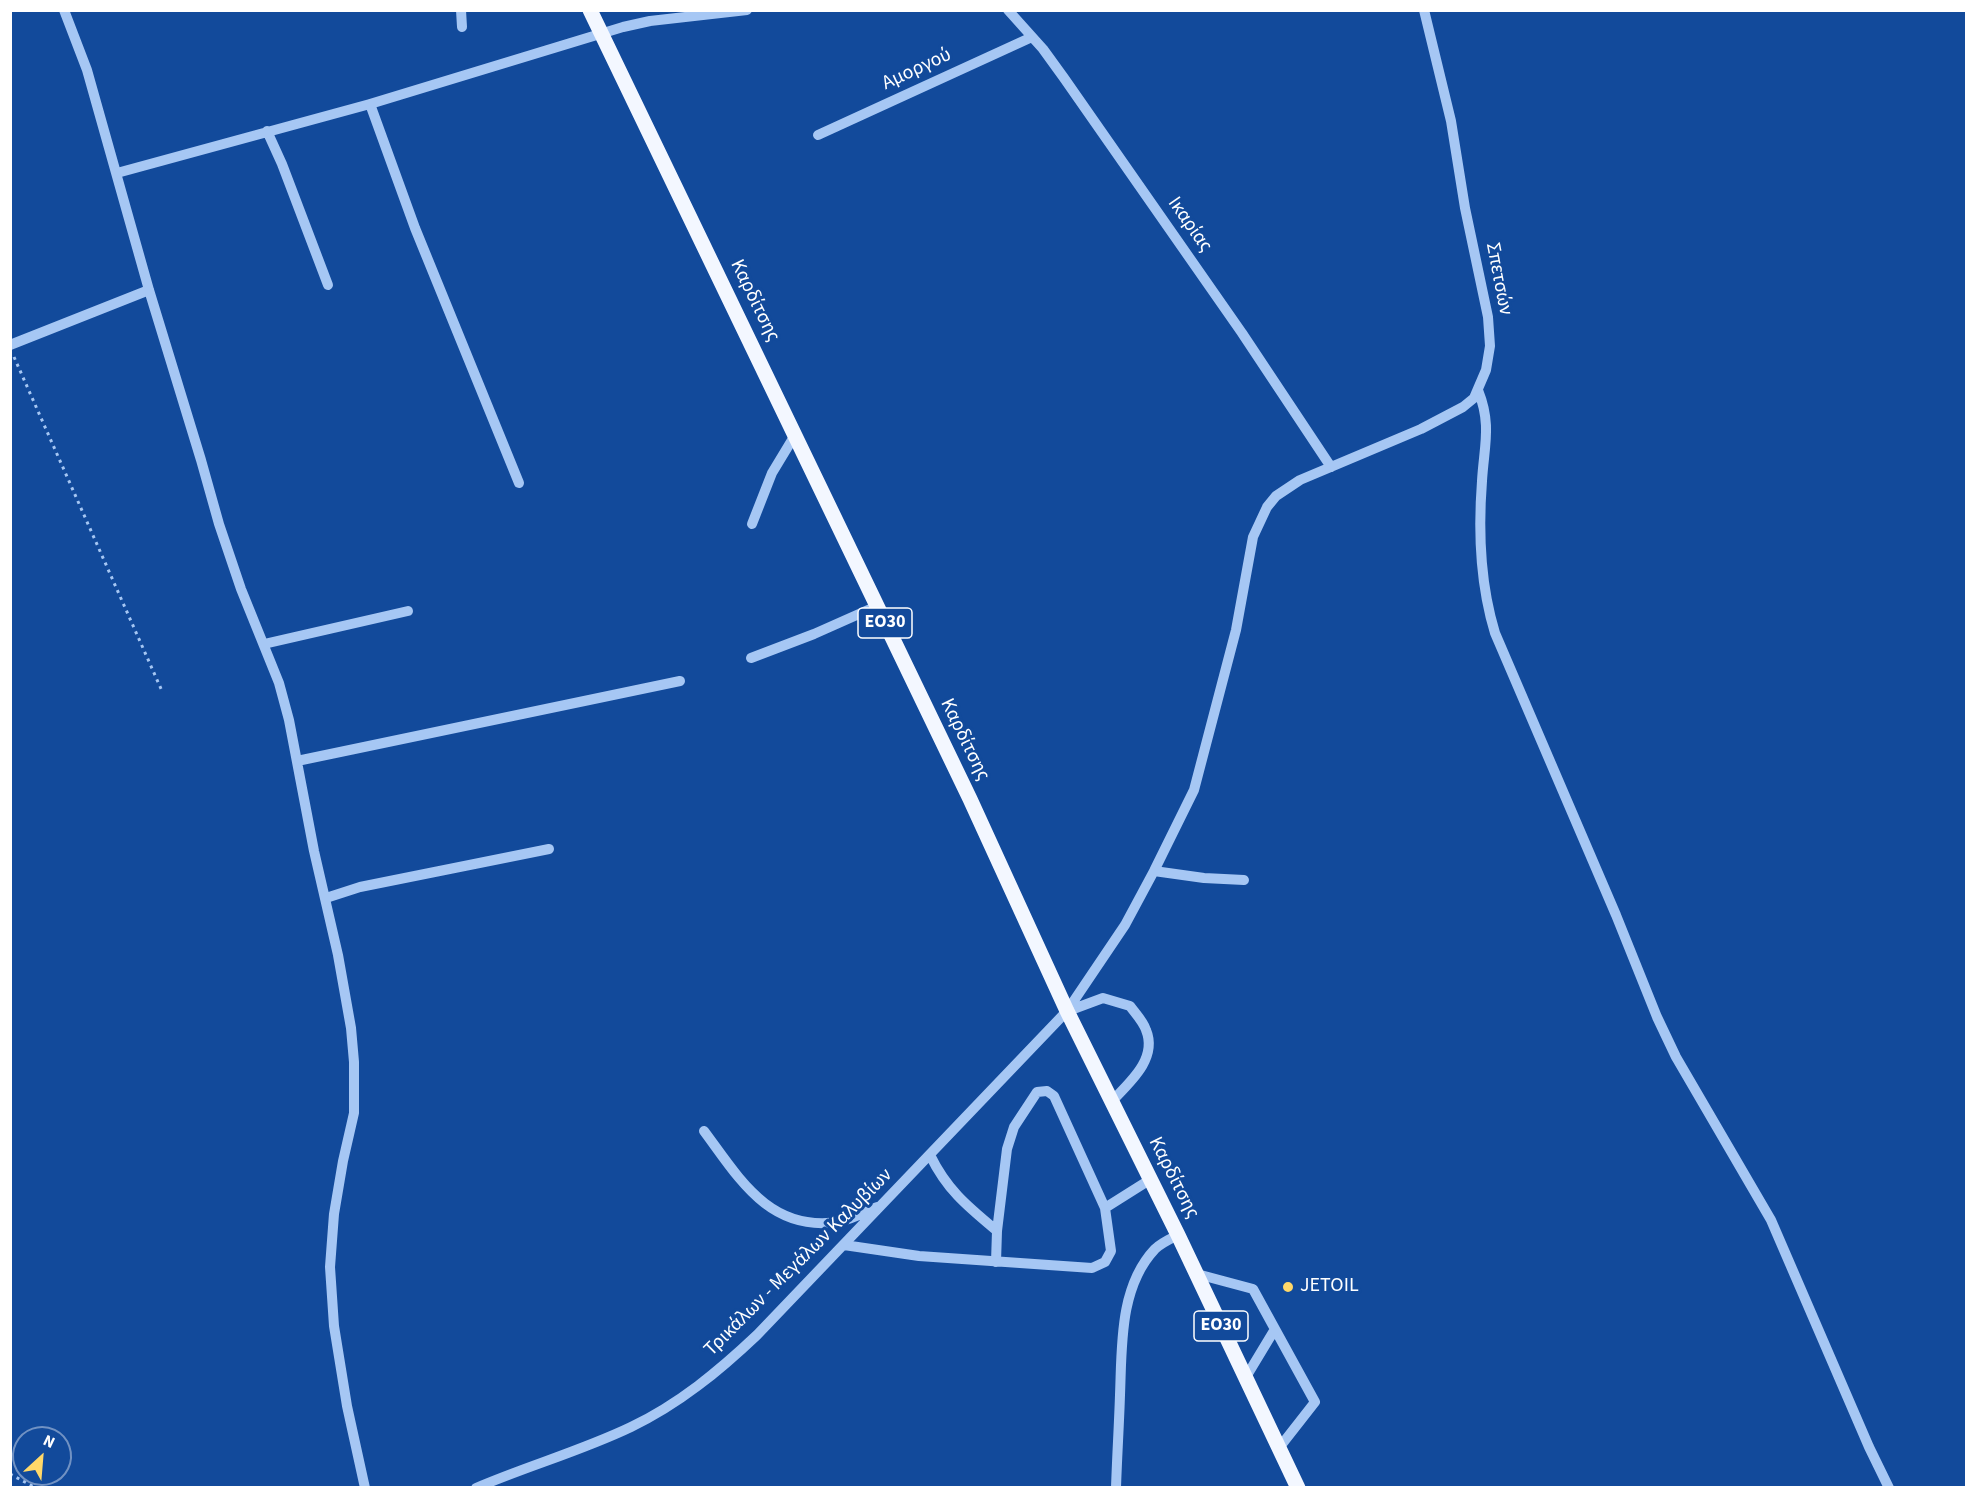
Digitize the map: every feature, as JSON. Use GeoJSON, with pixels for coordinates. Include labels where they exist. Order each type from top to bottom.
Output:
{"type":"FeatureCollection","features":[{"type":"Feature","properties":{"kind":"main road","name":"Καρδίτσης"},"geometry":{"type":"LineString","coordinates":[[590,10],[969,799],[1067,1011],[1179,1235],[1298,1488]]}},
{"type":"Feature","properties":{"kind":"street"},"geometry":{"type":"LineString","coordinates":[[64,10],[87,70],[149,290],[219,524],[241,589],[279,683],[289,720],[314,851],[326,898],[350,1017],[354,1062],[354,1113],[334,1214],[330,1267],[334,1326],[347,1406],[365,1488]]}},
{"type":"Feature","properties":{"kind":"street"},"geometry":{"type":"LineString","coordinates":[[461,10],[462,27]]}},
{"type":"Feature","properties":{"kind":"street"},"geometry":{"type":"LineString","coordinates":[[117,173],[370,104],[650,21],[747,10]]}},
{"type":"Feature","properties":{"kind":"street","name":"Ικαρίας"},"geometry":{"type":"LineString","coordinates":[[1008,10],[1058,69],[1237,325],[1331,467]]}},
{"type":"Feature","properties":{"kind":"street","name":"Σπετσών"},"geometry":{"type":"LineString","coordinates":[[1154,871],[1194,790],[1236,630],[1253,537],[1267,507],[1276,496],[1300,480],[1421,429],[1469,403],[1474,398],[1486,370],[1490,346],[1488,317],[1465,208],[1451,121],[1424,10]]}},
{"type":"Feature","properties":{"kind":"street","name":"Αμοργού"},"geometry":{"type":"LineString","coordinates":[[818,135],[1032,37]]}},
{"type":"Feature","properties":{"kind":"street"},"geometry":{"type":"LineString","coordinates":[[370,104],[415,228],[519,483]]}},
{"type":"Feature","properties":{"kind":"street"},"geometry":{"type":"LineString","coordinates":[[267,131],[328,285]]}},
{"type":"Feature","properties":{"kind":"street"},"geometry":{"type":"LineString","coordinates":[[10,345],[149,290]]}},
{"type":"Feature","properties":{"kind":"street"},"geometry":{"type":"LineString","coordinates":[[1478,390],[1485,408],[1487,424],[1482,481],[1481,554],[1488,611],[1499,644],[1657,1017],[1676,1057],[1771,1220],[1889,1488]]}},
{"type":"Feature","properties":{"kind":"street"},"geometry":{"type":"LineString","coordinates":[[752,524],[772,473],[795,435]]}},
{"type":"Feature","properties":{"kind":"street"},"geometry":{"type":"LineString","coordinates":[[751,658],[825,630],[877,606]]}},
{"type":"Feature","properties":{"kind":"street"},"geometry":{"type":"LineString","coordinates":[[264,644],[408,611]]}},
{"type":"Feature","properties":{"kind":"street"},"geometry":{"type":"LineString","coordinates":[[297,761],[681,681]]}},
{"type":"Feature","properties":{"kind":"street"},"geometry":{"type":"LineString","coordinates":[[326,898],[360,887],[549,849]]}},
{"type":"Feature","properties":{"kind":"street"},"geometry":{"type":"LineString","coordinates":[[1154,871],[1204,878],[1244,880]]}},
{"type":"Feature","properties":{"kind":"street","name":"Τρικάλων - Μεγάλων Καλυβίων"},"geometry":{"type":"LineString","coordinates":[[476,1488],[613,1435],[644,1420],[706,1381],[743,1348],[1067,1011],[1125,925],[1154,871]]}},
{"type":"Feature","properties":{"kind":"street"},"geometry":{"type":"LineString","coordinates":[[1067,1011],[1103,998],[1130,1006],[1147,1030],[1149,1052],[1141,1069],[1111,1102]]}},
{"type":"Feature","properties":{"kind":"street"},"geometry":{"type":"LineString","coordinates":[[844,1245],[918,1256],[996,1262],[1092,1268],[1105,1262],[1111,1251],[1105,1209],[1054,1096],[1047,1091],[1037,1092],[1014,1127],[1007,1149],[996,1231],[996,1262]]}},
{"type":"Feature","properties":{"kind":"street"},"geometry":{"type":"LineString","coordinates":[[704,1131],[745,1187],[767,1206],[798,1220],[814,1223],[840,1222],[883,1204]]}},
{"type":"Feature","properties":{"kind":"street"},"geometry":{"type":"LineString","coordinates":[[930,1155],[940,1174],[962,1202],[996,1231]]}},
{"type":"Feature","properties":{"kind":"street"},"geometry":{"type":"LineString","coordinates":[[1105,1209],[1151,1179]]}},
{"type":"Feature","properties":{"kind":"street"},"geometry":{"type":"LineString","coordinates":[[1116,1488],[1123,1336],[1128,1303],[1134,1284],[1148,1257],[1160,1245],[1179,1235]]}},
{"type":"Feature","properties":{"kind":"street"},"geometry":{"type":"LineString","coordinates":[[1197,1274],[1254,1289],[1315,1402],[1280,1448]]}},
{"type":"Feature","properties":{"kind":"street"},"geometry":{"type":"LineString","coordinates":[[1246,1377],[1275,1329]]}},
{"type":"Feature","properties":{"kind":"path"},"geometry":{"type":"LineString","coordinates":[[10,350],[162,691]]}},
{"type":"Feature","properties":{"kind":"path"},"geometry":{"type":"LineString","coordinates":[[10,1474],[36,1488]]}},
{"type":"Feature","properties":{"kind":"place","name":"JETOIL"},"geometry":{"type":"Point","coordinates":[1288,1287]}}]}
